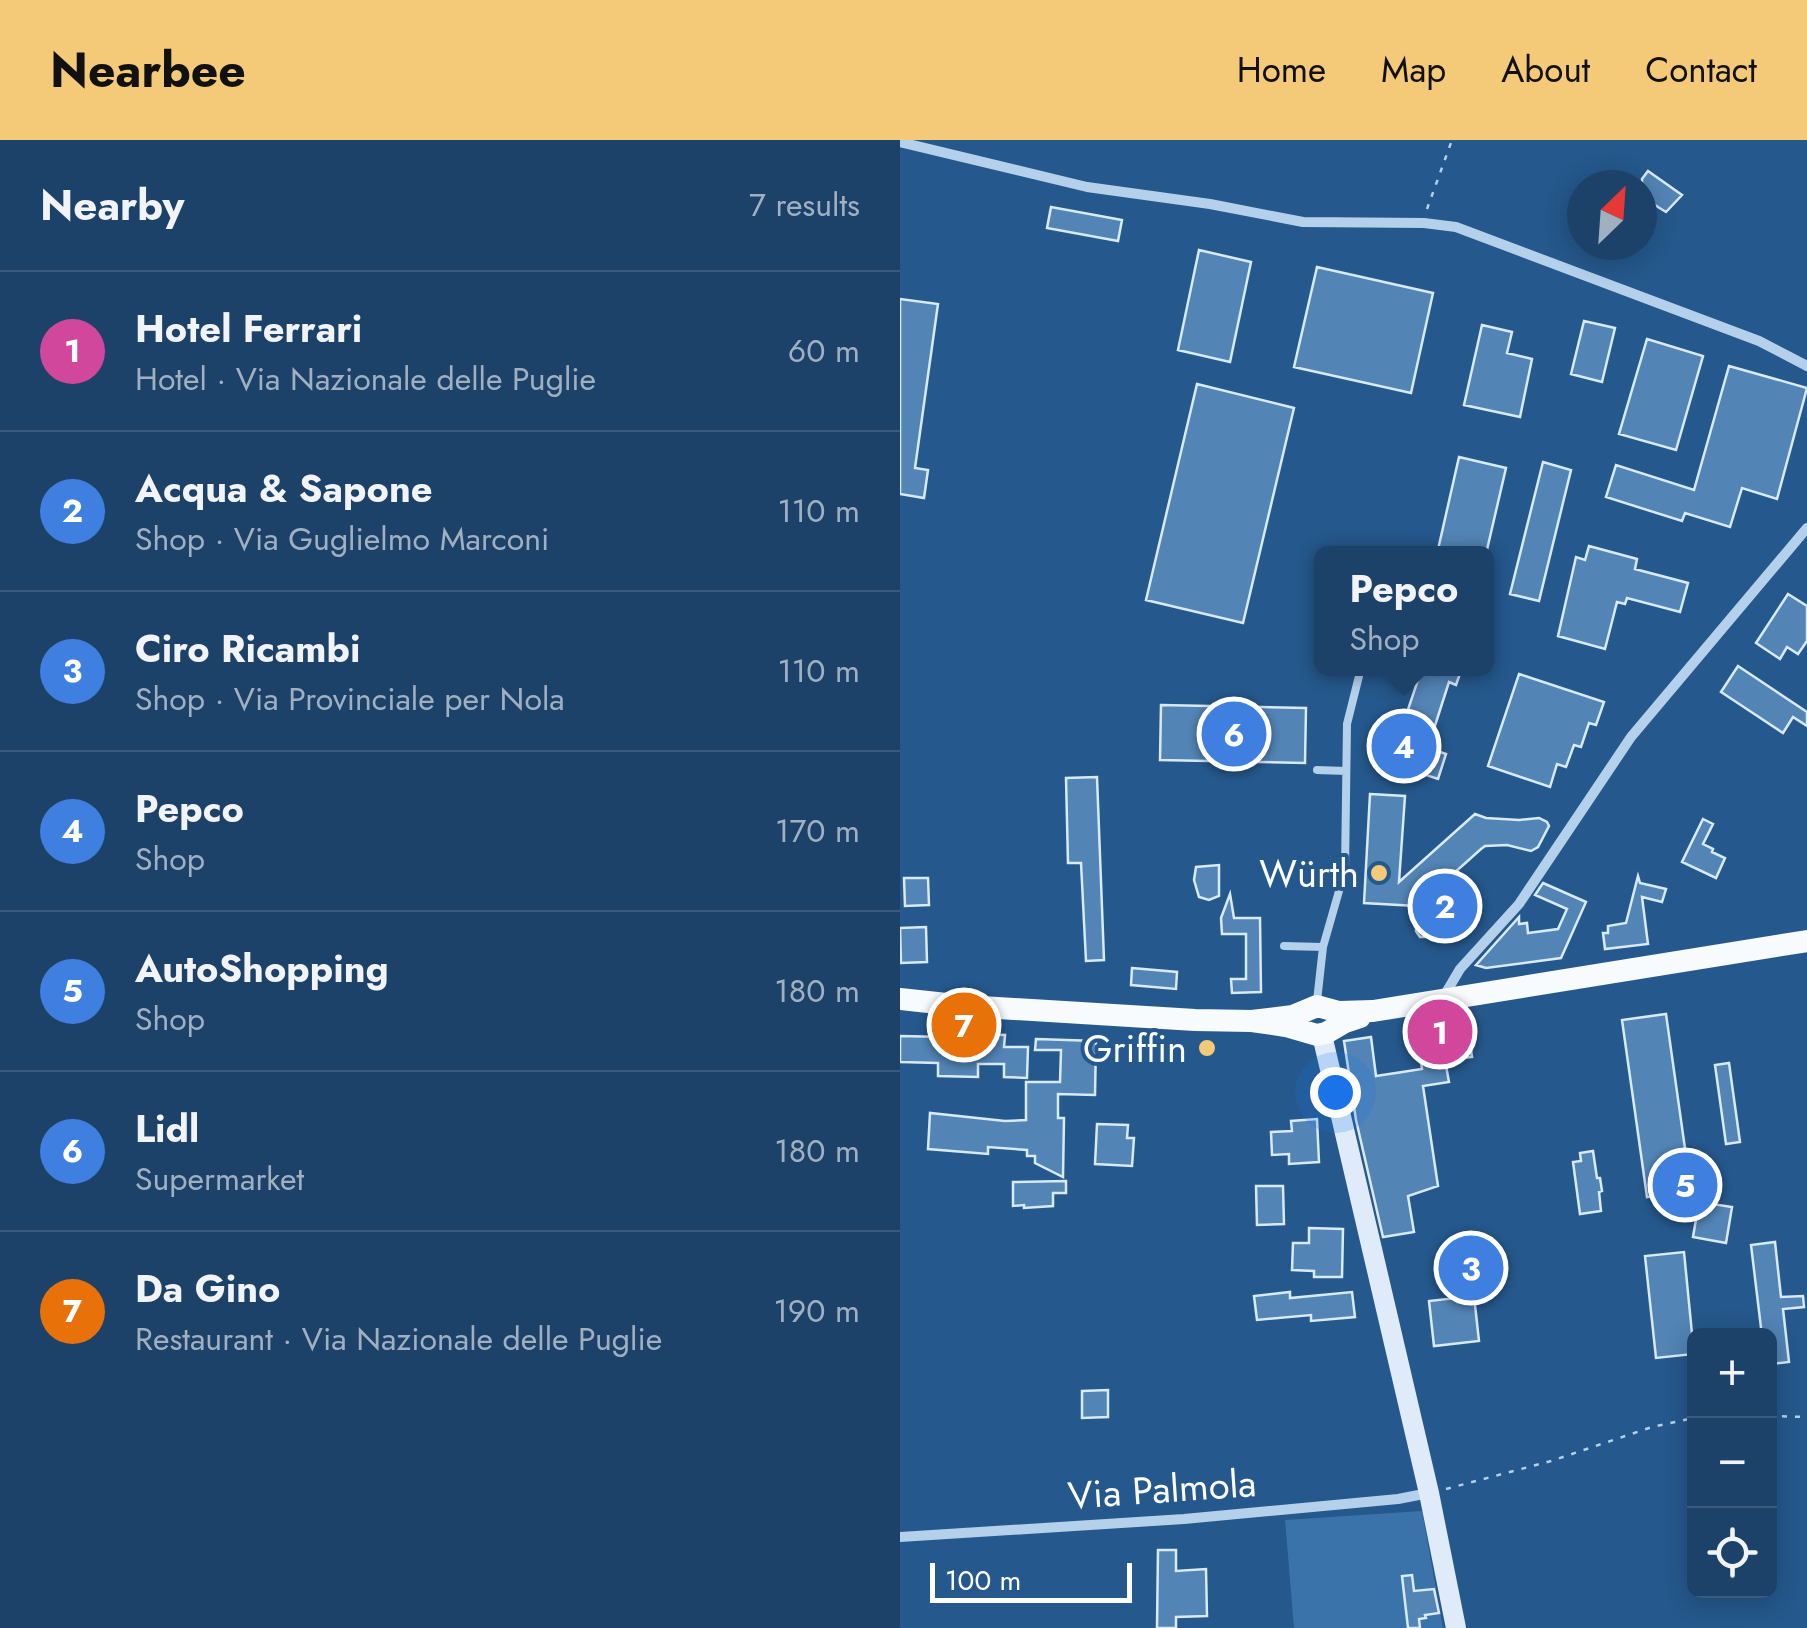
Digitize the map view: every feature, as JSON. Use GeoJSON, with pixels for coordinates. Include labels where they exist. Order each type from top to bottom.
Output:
{"type":"FeatureCollection","features":[{"type":"Feature","properties":{"kind":"main road"},"geometry":{"type":"LineString","coordinates":[[1252,1022],[1293,1016],[1317,1007],[1339,1012],[1374,1011],[1807,942]]}},
{"type":"Feature","properties":{"kind":"main road"},"geometry":{"type":"LineString","coordinates":[[900,999],[1022,1010],[1252,1022],[1321,1033],[1374,1011]]}},
{"type":"Feature","properties":{"kind":"main road"},"geometry":{"type":"LineString","coordinates":[[1317,1007],[1334,1017],[1333,1025],[1321,1033]]}},
{"type":"Feature","properties":{"kind":"street"},"geometry":{"type":"LineString","coordinates":[[900,142],[1087,187],[1303,222],[1456,227],[1758,341],[1807,366]]}},
{"type":"Feature","properties":{"kind":"street"},"geometry":{"type":"LineString","coordinates":[[1442,1000],[1460,969],[1518,904],[1630,737],[1807,528]]}},
{"type":"Feature","properties":{"kind":"street"},"geometry":{"type":"LineString","coordinates":[[1321,1033],[1456,1628]]}},
{"type":"Feature","properties":{"kind":"street","name":"Via Palmola"},"geometry":{"type":"LineString","coordinates":[[900,1536],[1184,1519],[1428,1494]]}},
{"type":"Feature","properties":{"kind":"lane"},"geometry":{"type":"LineString","coordinates":[[1317,1007],[1323,947],[1345,870],[1349,709],[1359,676]]}},
{"type":"Feature","properties":{"kind":"lane"},"geometry":{"type":"LineString","coordinates":[[1317,770],[1346,771]]}},
{"type":"Feature","properties":{"kind":"lane"},"geometry":{"type":"LineString","coordinates":[[1284,946],[1323,947]]}},
{"type":"Feature","properties":{"kind":"path"},"geometry":{"type":"LineString","coordinates":[[1424,223],[1452,140]]}},
{"type":"Feature","properties":{"kind":"path"},"geometry":{"type":"LineString","coordinates":[[1777,1416],[1807,1417]]}},
{"type":"Feature","properties":{"kind":"path"},"geometry":{"type":"LineString","coordinates":[[1428,1494],[1687,1420]]}},
{"type":"Feature","properties":{"kind":"shaded area"},"geometry":{"type":"Polygon","coordinates":[[[1422,1511],[1443,1628],[1294,1628],[1285,1520],[1422,1511]]]}},
{"type":"Feature","properties":{"kind":"building"},"geometry":{"type":"Polygon","coordinates":[[[1657,177],[1682,195],[1666,212],[1657,206],[1657,177]]]}},
{"type":"Feature","properties":{"kind":"building"},"geometry":{"type":"Polygon","coordinates":[[[1051,207],[1122,220],[1118,241],[1047,228],[1051,207]]]}},
{"type":"Feature","properties":{"kind":"building"},"geometry":{"type":"Polygon","coordinates":[[[1199,250],[1251,262],[1230,362],[1178,350],[1199,250]]]}},
{"type":"Feature","properties":{"kind":"building"},"geometry":{"type":"Polygon","coordinates":[[[1317,267],[1433,293],[1411,393],[1294,367],[1317,267]]]}},
{"type":"Feature","properties":{"kind":"building"},"geometry":{"type":"Polygon","coordinates":[[[900,299],[938,304],[915,468],[928,470],[924,498],[900,494],[900,299]]]}},
{"type":"Feature","properties":{"kind":"building"},"geometry":{"type":"Polygon","coordinates":[[[1584,321],[1615,328],[1602,382],[1571,374],[1584,321]]]}},
{"type":"Feature","properties":{"kind":"building"},"geometry":{"type":"Polygon","coordinates":[[[1482,325],[1512,332],[1507,353],[1532,359],[1520,417],[1464,405],[1482,325]]]}},
{"type":"Feature","properties":{"kind":"building"},"geometry":{"type":"Polygon","coordinates":[[[1647,339],[1703,356],[1676,450],[1619,434],[1647,339]]]}},
{"type":"Feature","properties":{"kind":"building"},"geometry":{"type":"Polygon","coordinates":[[[1729,366],[1807,388],[1777,499],[1742,488],[1730,527],[1685,513],[1682,521],[1606,497],[1616,465],[1694,490],[1729,366]]]}},
{"type":"Feature","properties":{"kind":"building"},"geometry":{"type":"Polygon","coordinates":[[[1197,384],[1294,408],[1243,623],[1146,600],[1197,384]]]}},
{"type":"Feature","properties":{"kind":"building"},"geometry":{"type":"Polygon","coordinates":[[[1459,457],[1506,468],[1488,546],[1439,546],[1459,457]]]}},
{"type":"Feature","properties":{"kind":"building"},"geometry":{"type":"Polygon","coordinates":[[[1543,462],[1571,470],[1539,601],[1510,594],[1543,462]]]}},
{"type":"Feature","properties":{"kind":"building"},"geometry":{"type":"Polygon","coordinates":[[[1589,546],[1637,559],[1635,569],[1688,583],[1680,612],[1627,598],[1625,604],[1617,602],[1605,649],[1558,636],[1576,557],[1585,560],[1589,546]]]}},
{"type":"Feature","properties":{"kind":"building"},"geometry":{"type":"Polygon","coordinates":[[[1788,594],[1807,606],[1807,641],[1798,654],[1787,647],[1780,659],[1756,643],[1788,594]]]}},
{"type":"Feature","properties":{"kind":"building"},"geometry":{"type":"Polygon","coordinates":[[[1738,666],[1807,712],[1807,726],[1793,717],[1783,733],[1721,692],[1738,666]]]}},
{"type":"Feature","properties":{"kind":"building"},"geometry":{"type":"Polygon","coordinates":[[[1519,674],[1604,702],[1596,725],[1589,723],[1581,747],[1574,745],[1566,767],[1557,764],[1550,787],[1488,766],[1519,674]]]}},
{"type":"Feature","properties":{"kind":"building"},"geometry":{"type":"Polygon","coordinates":[[[1419,676],[1459,676],[1456,685],[1449,682],[1431,738],[1439,741],[1435,750],[1446,754],[1438,779],[1390,763],[1419,676]]]}},
{"type":"Feature","properties":{"kind":"building"},"geometry":{"type":"Polygon","coordinates":[[[1161,705],[1306,708],[1305,763],[1160,760],[1161,705]]]}},
{"type":"Feature","properties":{"kind":"building"},"geometry":{"type":"Polygon","coordinates":[[[1097,777],[1104,960],[1086,961],[1081,863],[1068,863],[1066,778],[1097,777]]]}},
{"type":"Feature","properties":{"kind":"building"},"geometry":{"type":"Polygon","coordinates":[[[1370,794],[1405,796],[1399,882],[1475,814],[1486,818],[1539,818],[1549,826],[1538,847],[1531,851],[1507,845],[1481,849],[1448,882],[1450,924],[1429,937],[1420,937],[1416,931],[1416,906],[1364,903],[1370,794]]]}},
{"type":"Feature","properties":{"kind":"building"},"geometry":{"type":"Polygon","coordinates":[[[1703,819],[1713,824],[1703,844],[1725,858],[1716,878],[1682,862],[1703,819]]]}},
{"type":"Feature","properties":{"kind":"building"},"geometry":{"type":"Polygon","coordinates":[[[1219,865],[1219,896],[1209,900],[1199,897],[1194,880],[1196,867],[1219,865]]]}},
{"type":"Feature","properties":{"kind":"building"},"geometry":{"type":"Polygon","coordinates":[[[1638,876],[1640,883],[1666,889],[1662,902],[1642,897],[1648,944],[1605,949],[1603,933],[1608,933],[1608,926],[1626,923],[1638,876]]]}},
{"type":"Feature","properties":{"kind":"building"},"geometry":{"type":"Polygon","coordinates":[[[904,878],[928,878],[929,905],[905,906],[904,878]]]}},
{"type":"Feature","properties":{"kind":"building"},"geometry":{"type":"Polygon","coordinates":[[[1543,883],[1586,902],[1561,958],[1486,968],[1476,965],[1519,917],[1519,924],[1527,923],[1528,933],[1558,929],[1567,909],[1535,895],[1543,883]]]}},
{"type":"Feature","properties":{"kind":"building"},"geometry":{"type":"Polygon","coordinates":[[[1230,894],[1234,918],[1260,918],[1261,992],[1232,993],[1231,979],[1246,979],[1246,934],[1222,934],[1221,918],[1230,894]]]}},
{"type":"Feature","properties":{"kind":"building"},"geometry":{"type":"Polygon","coordinates":[[[926,927],[927,962],[901,963],[900,928],[926,927]]]}},
{"type":"Feature","properties":{"kind":"building"},"geometry":{"type":"Polygon","coordinates":[[[1132,968],[1177,972],[1176,989],[1131,985],[1132,968]]]}},
{"type":"Feature","properties":{"kind":"building"},"geometry":{"type":"Polygon","coordinates":[[[1666,1014],[1691,1191],[1647,1197],[1622,1020],[1666,1014]]]}},
{"type":"Feature","properties":{"kind":"building"},"geometry":{"type":"Polygon","coordinates":[[[1467,1023],[1472,1057],[1445,1060],[1449,1082],[1423,1086],[1438,1186],[1408,1196],[1414,1232],[1383,1237],[1356,1120],[1344,1041],[1371,1037],[1376,1076],[1422,1069],[1420,1056],[1426,1055],[1422,1030],[1467,1023]]]}},
{"type":"Feature","properties":{"kind":"building"},"geometry":{"type":"Polygon","coordinates":[[[973,1034],[1005,1035],[1004,1047],[1028,1047],[1027,1078],[1004,1077],[1004,1064],[978,1064],[978,1077],[938,1076],[938,1063],[900,1062],[900,1036],[946,1037],[946,1045],[973,1046],[973,1034]]]}},
{"type":"Feature","properties":{"kind":"building"},"geometry":{"type":"Polygon","coordinates":[[[1036,1039],[1096,1041],[1095,1095],[1058,1094],[1058,1118],[1064,1118],[1063,1177],[1035,1163],[1035,1156],[1027,1156],[1027,1150],[988,1147],[988,1154],[928,1149],[930,1113],[1026,1120],[1026,1082],[1060,1082],[1061,1050],[1035,1050],[1036,1039]]]}},
{"type":"Feature","properties":{"kind":"building"},"geometry":{"type":"Polygon","coordinates":[[[1729,1063],[1740,1142],[1726,1144],[1715,1065],[1729,1063]]]}},
{"type":"Feature","properties":{"kind":"building"},"geometry":{"type":"Polygon","coordinates":[[[1317,1119],[1319,1162],[1289,1164],[1289,1154],[1272,1155],[1271,1132],[1292,1131],[1291,1121],[1317,1119]]]}},
{"type":"Feature","properties":{"kind":"building"},"geometry":{"type":"Polygon","coordinates":[[[1097,1124],[1128,1125],[1127,1138],[1134,1138],[1132,1166],[1095,1164],[1097,1124]]]}},
{"type":"Feature","properties":{"kind":"building"},"geometry":{"type":"Polygon","coordinates":[[[1593,1151],[1602,1191],[1601,1211],[1580,1214],[1573,1162],[1581,1161],[1580,1153],[1593,1151]]]}},
{"type":"Feature","properties":{"kind":"building"},"geometry":{"type":"Polygon","coordinates":[[[1066,1181],[1066,1193],[1053,1193],[1053,1206],[1013,1206],[1013,1182],[1066,1181]]]}},
{"type":"Feature","properties":{"kind":"building"},"geometry":{"type":"Polygon","coordinates":[[[1256,1186],[1283,1186],[1284,1224],[1257,1225],[1256,1186]]]}},
{"type":"Feature","properties":{"kind":"building"},"geometry":{"type":"Polygon","coordinates":[[[1699,1202],[1732,1207],[1726,1243],[1693,1237],[1699,1202]]]}},
{"type":"Feature","properties":{"kind":"building"},"geometry":{"type":"Polygon","coordinates":[[[1309,1228],[1343,1229],[1342,1277],[1314,1277],[1314,1271],[1292,1270],[1293,1243],[1309,1243],[1309,1228]]]}},
{"type":"Feature","properties":{"kind":"building"},"geometry":{"type":"Polygon","coordinates":[[[1775,1242],[1781,1297],[1803,1296],[1804,1307],[1783,1309],[1789,1362],[1777,1363],[1777,1328],[1761,1328],[1751,1245],[1775,1242]]]}},
{"type":"Feature","properties":{"kind":"building"},"geometry":{"type":"Polygon","coordinates":[[[1684,1252],[1691,1328],[1687,1328],[1687,1355],[1656,1358],[1645,1256],[1684,1252]]]}},
{"type":"Feature","properties":{"kind":"building"},"geometry":{"type":"Polygon","coordinates":[[[1290,1292],[1290,1298],[1352,1292],[1355,1317],[1311,1321],[1311,1315],[1257,1320],[1254,1296],[1290,1292]]]}},
{"type":"Feature","properties":{"kind":"building"},"geometry":{"type":"Polygon","coordinates":[[[1474,1296],[1479,1341],[1434,1346],[1429,1301],[1474,1296]]]}},
{"type":"Feature","properties":{"kind":"building"},"geometry":{"type":"Polygon","coordinates":[[[1108,1390],[1108,1417],[1082,1418],[1082,1391],[1108,1390]]]}},
{"type":"Feature","properties":{"kind":"building"},"geometry":{"type":"Polygon","coordinates":[[[1158,1550],[1176,1550],[1176,1571],[1206,1569],[1207,1616],[1176,1617],[1176,1628],[1157,1628],[1158,1550]]]}},
{"type":"Feature","properties":{"kind":"building"},"geometry":{"type":"Polygon","coordinates":[[[1412,1575],[1414,1591],[1434,1589],[1439,1613],[1419,1619],[1420,1628],[1408,1628],[1402,1576],[1412,1575]]]}},
{"type":"Feature","properties":{"kind":"place","name":"Lidl"},"geometry":{"type":"Point","coordinates":[1234,734]}},
{"type":"Feature","properties":{"kind":"place","name":"Pepco"},"geometry":{"type":"Point","coordinates":[1404,746]}},
{"type":"Feature","properties":{"kind":"place","name":"Würth"},"geometry":{"type":"Point","coordinates":[1379,873]}},
{"type":"Feature","properties":{"kind":"place","name":"Acqua & Sapone"},"geometry":{"type":"Point","coordinates":[1445,906]}},
{"type":"Feature","properties":{"kind":"place","name":"Da Gino"},"geometry":{"type":"Point","coordinates":[964,1025]}},
{"type":"Feature","properties":{"kind":"place","name":"Hotel Ferrari"},"geometry":{"type":"Point","coordinates":[1440,1032]}},
{"type":"Feature","properties":{"kind":"place","name":"Griffin"},"geometry":{"type":"Point","coordinates":[1207,1048]}},
{"type":"Feature","properties":{"kind":"place","name":"AutoShopping"},"geometry":{"type":"Point","coordinates":[1685,1185]}},
{"type":"Feature","properties":{"kind":"place","name":"Ciro Ricambi"},"geometry":{"type":"Point","coordinates":[1471,1268]}}]}
